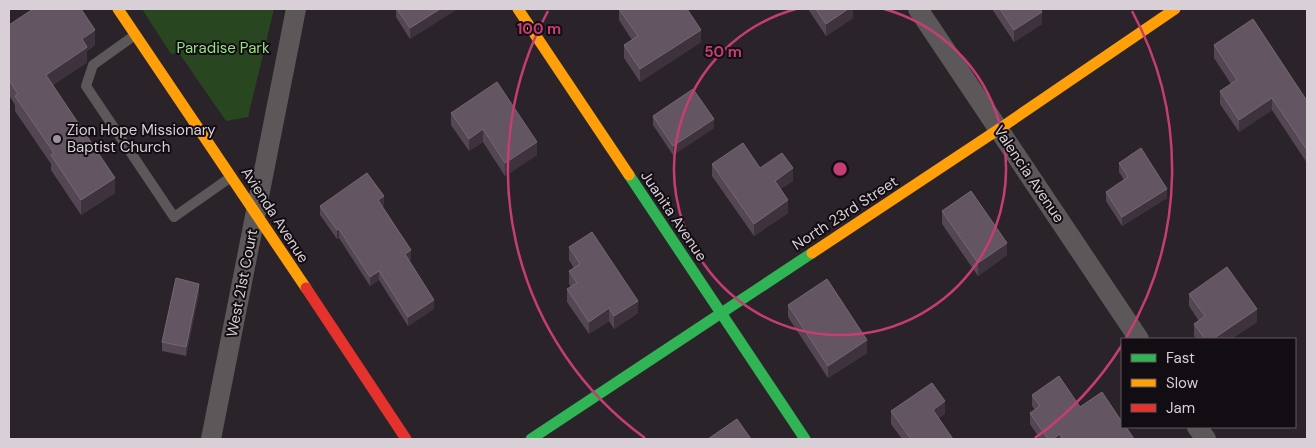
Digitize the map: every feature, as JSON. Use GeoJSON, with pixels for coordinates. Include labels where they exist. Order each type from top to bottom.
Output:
{"type":"FeatureCollection","features":[{"type":"Feature","properties":{"kind":"street","name":"Avienda Avenue"},"geometry":{"type":"LineString","coordinates":[[118,9],[406,439]]}},
{"type":"Feature","properties":{"kind":"street","name":"West 21st Court"},"geometry":{"type":"LineString","coordinates":[[211,439],[296,9]]}},
{"type":"Feature","properties":{"kind":"street","name":"Juanita Avenue"},"geometry":{"type":"LineString","coordinates":[[518,9],[805,439]]}},
{"type":"Feature","properties":{"kind":"street","name":"Valencia Avenue"},"geometry":{"type":"LineString","coordinates":[[918,9],[1138,338]]}},
{"type":"Feature","properties":{"kind":"street","name":"North 23rd Street"},"geometry":{"type":"LineString","coordinates":[[530,439],[999,129],[1175,9]]}},
{"type":"Feature","properties":{"kind":"street"},"geometry":{"type":"LineString","coordinates":[[1198,428],[1206,439]]}},
{"type":"Feature","properties":{"kind":"lane"},"geometry":{"type":"LineString","coordinates":[[136,34],[93,65],[86,86],[174,217],[232,177]]}},
{"type":"Feature","properties":{"kind":"green space","name":"Paradise Park"},"geometry":{"type":"Polygon","coordinates":[[[142,9],[274,9],[248,117],[226,121],[179,53],[171,54],[142,9]]]}},
{"type":"Feature","properties":{"kind":"building","name":"Zion Hope Missionary Baptist Church"},"geometry":{"type":"Polygon","coordinates":[[[33,9],[81,9],[95,30],[82,39],[86,48],[46,75],[115,178],[81,200],[51,155],[54,153],[15,96],[18,94],[9,80],[9,25],[33,9]]]}},
{"type":"Feature","properties":{"kind":"building"},"geometry":{"type":"Polygon","coordinates":[[[397,9],[440,9],[410,28],[397,9]]]}},
{"type":"Feature","properties":{"kind":"building"},"geometry":{"type":"Polygon","coordinates":[[[619,9],[687,9],[701,30],[640,69],[624,45],[638,36],[619,9]]]}},
{"type":"Feature","properties":{"kind":"building"},"geometry":{"type":"Polygon","coordinates":[[[816,9],[848,9],[826,24],[816,9]]]}},
{"type":"Feature","properties":{"kind":"building"},"geometry":{"type":"Polygon","coordinates":[[[1000,9],[1040,9],[1042,12],[1014,30],[1000,9]]]}},
{"type":"Feature","properties":{"kind":"building"},"geometry":{"type":"Polygon","coordinates":[[[1253,19],[1307,101],[1307,150],[1272,98],[1239,120],[1220,91],[1237,80],[1214,45],[1253,19]]]}},
{"type":"Feature","properties":{"kind":"building"},"geometry":{"type":"Polygon","coordinates":[[[497,82],[537,142],[505,163],[483,129],[469,139],[451,113],[497,82]]]}},
{"type":"Feature","properties":{"kind":"building"},"geometry":{"type":"Polygon","coordinates":[[[693,89],[714,119],[673,146],[653,116],[693,89]]]}},
{"type":"Feature","properties":{"kind":"building"},"geometry":{"type":"Polygon","coordinates":[[[743,143],[760,168],[782,153],[793,168],[775,181],[788,200],[754,224],[712,164],[743,143]]]}},
{"type":"Feature","properties":{"kind":"building"},"geometry":{"type":"Polygon","coordinates":[[[1141,148],[1167,189],[1122,217],[1106,192],[1128,177],[1119,163],[1141,148]]]}},
{"type":"Feature","properties":{"kind":"building"},"geometry":{"type":"Polygon","coordinates":[[[367,173],[384,196],[378,200],[411,250],[405,254],[434,300],[408,317],[379,271],[370,277],[339,229],[337,230],[320,206],[367,173]]]}},
{"type":"Feature","properties":{"kind":"building"},"geometry":{"type":"Polygon","coordinates":[[[971,191],[1007,243],[978,263],[942,211],[971,191]]]}},
{"type":"Feature","properties":{"kind":"building"},"geometry":{"type":"Polygon","coordinates":[[[592,232],[638,301],[614,316],[609,308],[589,322],[567,289],[577,283],[569,271],[580,264],[569,247],[592,232]]]}},
{"type":"Feature","properties":{"kind":"building"},"geometry":{"type":"Polygon","coordinates":[[[1227,267],[1257,309],[1214,338],[1204,338],[1194,324],[1205,316],[1189,294],[1227,267]]]}},
{"type":"Feature","properties":{"kind":"building"},"geometry":{"type":"Polygon","coordinates":[[[176,278],[199,284],[186,347],[162,342],[176,278]]]}},
{"type":"Feature","properties":{"kind":"building"},"geometry":{"type":"Polygon","coordinates":[[[827,279],[867,340],[828,366],[788,305],[827,279]]]}},
{"type":"Feature","properties":{"kind":"building"},"geometry":{"type":"Polygon","coordinates":[[[1059,376],[1080,407],[1102,392],[1121,420],[1121,428],[1127,428],[1134,439],[1063,439],[1060,434],[1053,439],[1048,439],[1030,413],[1040,406],[1032,395],[1059,376]]]}},
{"type":"Feature","properties":{"kind":"building"},"geometry":{"type":"Polygon","coordinates":[[[932,383],[945,401],[933,410],[953,439],[911,439],[891,411],[932,383]]]}},
{"type":"Feature","properties":{"kind":"building"},"geometry":{"type":"Polygon","coordinates":[[[737,419],[751,439],[708,439],[737,419]]]}},
{"type":"Feature","properties":{"kind":"traffic: fast"},"geometry":{"type":"LineString","coordinates":[[629,175],[805,439]]}},
{"type":"Feature","properties":{"kind":"traffic: fast"},"geometry":{"type":"LineString","coordinates":[[531,439],[812,253]]}},
{"type":"Feature","properties":{"kind":"traffic: slow"},"geometry":{"type":"LineString","coordinates":[[118,9],[306,288]]}},
{"type":"Feature","properties":{"kind":"traffic: slow"},"geometry":{"type":"LineString","coordinates":[[518,9],[629,175]]}},
{"type":"Feature","properties":{"kind":"traffic: slow"},"geometry":{"type":"LineString","coordinates":[[812,253],[1175,9]]}},
{"type":"Feature","properties":{"kind":"traffic: jam"},"geometry":{"type":"LineString","coordinates":[[306,288],[406,439]]}},
{"type":"Feature","properties":{"kind":"place","name":"Zion Hope Missionary Baptist Church"},"geometry":{"type":"Point","coordinates":[57,139]}}]}
